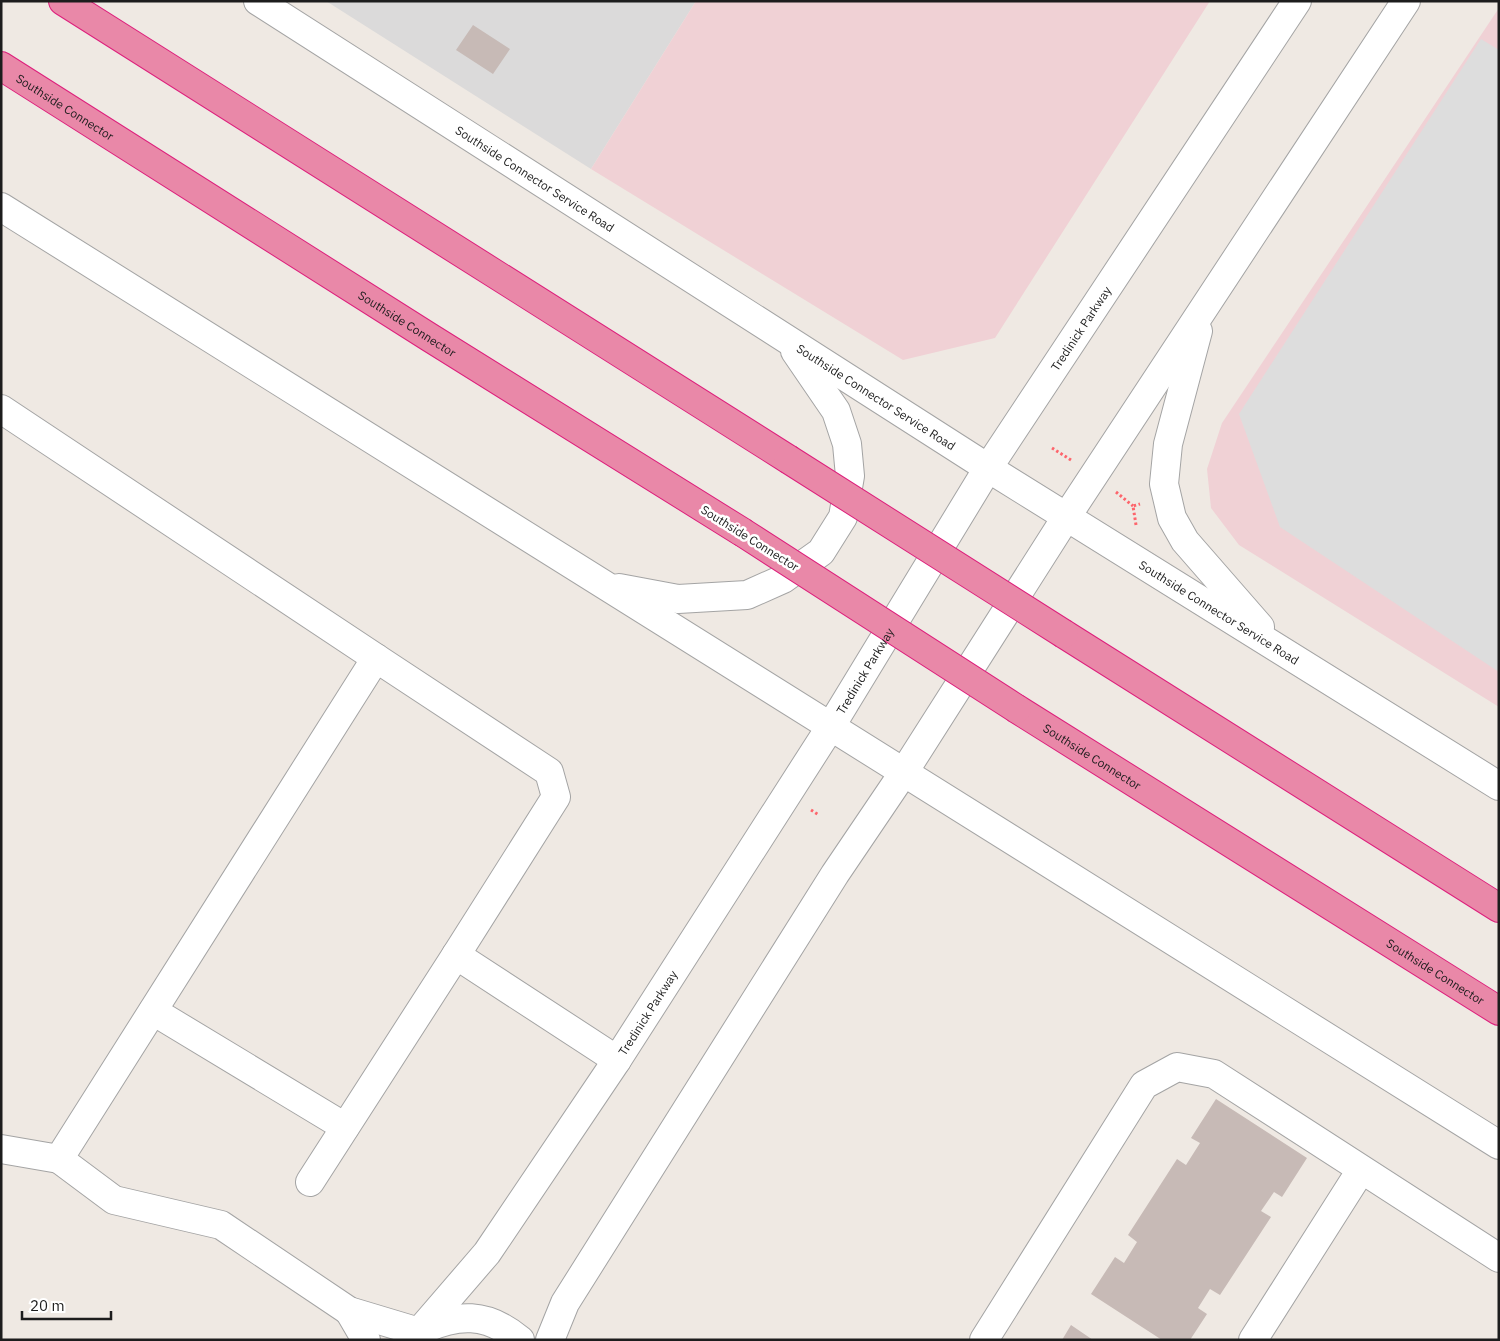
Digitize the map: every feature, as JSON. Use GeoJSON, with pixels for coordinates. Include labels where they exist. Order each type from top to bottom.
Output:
{"type":"FeatureCollection","features":[{"type":"Feature","properties":{"kind":"highway"},"geometry":{"type":"LineString","coordinates":[[63,1],[1499,908]]}},
{"type":"Feature","properties":{"kind":"highway","name":"Southside Connector"},"geometry":{"type":"LineString","coordinates":[[1,66],[1499,1011]]}},
{"type":"Feature","properties":{"kind":"street","name":"Southside Connector Service Road"},"geometry":{"type":"LineString","coordinates":[[258,1],[988,468],[1499,786]]}},
{"type":"Feature","properties":{"kind":"street","name":"Tredinick Parkway"},"geometry":{"type":"LineString","coordinates":[[415,1336],[487,1253],[617,1060],[831,726],[988,468],[1297,1]]}},
{"type":"Feature","properties":{"kind":"street"},"geometry":{"type":"LineString","coordinates":[[550,1340],[565,1303],[835,874],[904,772],[1067,516],[1406,1]]}},
{"type":"Feature","properties":{"kind":"street"},"geometry":{"type":"LineString","coordinates":[[1,207],[1499,1145]]}},
{"type":"Feature","properties":{"kind":"street"},"geometry":{"type":"LineString","coordinates":[[1204,309],[1168,444],[1164,484],[1172,518],[1185,541],[1279,649]]}},
{"type":"Feature","properties":{"kind":"street"},"geometry":{"type":"LineString","coordinates":[[606,586],[678,599],[748,594],[784,579],[821,552],[843,517],[850,476],[847,444],[836,411],[788,341]]}},
{"type":"Feature","properties":{"kind":"street"},"geometry":{"type":"LineString","coordinates":[[1,409],[550,772],[556,797],[310,1182]]}},
{"type":"Feature","properties":{"kind":"street"},"geometry":{"type":"LineString","coordinates":[[59,1159],[376,658]]}},
{"type":"Feature","properties":{"kind":"street"},"geometry":{"type":"LineString","coordinates":[[456,955],[617,1060]]}},
{"type":"Feature","properties":{"kind":"street"},"geometry":{"type":"LineString","coordinates":[[153,1011],[345,1127]]}},
{"type":"Feature","properties":{"kind":"street"},"geometry":{"type":"LineString","coordinates":[[984,1340],[1144,1085],[1177,1067],[1214,1074],[1499,1258]]}},
{"type":"Feature","properties":{"kind":"street"},"geometry":{"type":"LineString","coordinates":[[1,1149],[59,1159],[114,1200],[221,1225],[349,1311],[415,1336],[439,1322],[463,1317],[486,1320],[508,1330],[520,1340]]}},
{"type":"Feature","properties":{"kind":"street"},"geometry":{"type":"LineString","coordinates":[[1253,1340],[1361,1170]]}},
{"type":"Feature","properties":{"kind":"street"},"geometry":{"type":"LineString","coordinates":[[349,1311],[366,1340]]}},
{"type":"Feature","properties":{"kind":"path"},"geometry":{"type":"LineString","coordinates":[[1052,448],[1073,462]]}},
{"type":"Feature","properties":{"kind":"path"},"geometry":{"type":"LineString","coordinates":[[1116,492],[1133,506],[1137,532]]}},
{"type":"Feature","properties":{"kind":"path"},"geometry":{"type":"LineString","coordinates":[[1133,506],[1147,502]]}},
{"type":"Feature","properties":{"kind":"shaded area"},"geometry":{"type":"Polygon","coordinates":[[[326,1],[696,1],[591,169],[326,1]]]}},
{"type":"Feature","properties":{"kind":"shaded area"},"geometry":{"type":"Polygon","coordinates":[[[696,1],[1210,1],[995,338],[903,360],[591,169],[696,1]]]}},
{"type":"Feature","properties":{"kind":"shaded area"},"geometry":{"type":"Polygon","coordinates":[[[1499,8],[1499,707],[1239,545],[1211,508],[1207,469],[1222,423],[1499,8]]]}},
{"type":"Feature","properties":{"kind":"shaded area"},"geometry":{"type":"Polygon","coordinates":[[[1481,39],[1499,50],[1499,672],[1280,527],[1239,414],[1481,39]]]}},
{"type":"Feature","properties":{"kind":"building"},"geometry":{"type":"Polygon","coordinates":[[[473,25],[510,49],[493,74],[456,50],[473,25]]]}},
{"type":"Feature","properties":{"kind":"building"},"geometry":{"type":"Polygon","coordinates":[[[1216,1099],[1307,1158],[1282,1197],[1274,1192],[1261,1211],[1271,1217],[1220,1295],[1210,1289],[1198,1308],[1207,1314],[1190,1340],[1162,1340],[1091,1294],[1115,1257],[1124,1263],[1137,1242],[1128,1235],[1177,1159],[1186,1165],[1200,1143],[1191,1138],[1216,1099]]]}},
{"type":"Feature","properties":{"kind":"building"},"geometry":{"type":"Polygon","coordinates":[[[1071,1325],[1093,1340],[1062,1340],[1071,1325]]]}}]}
